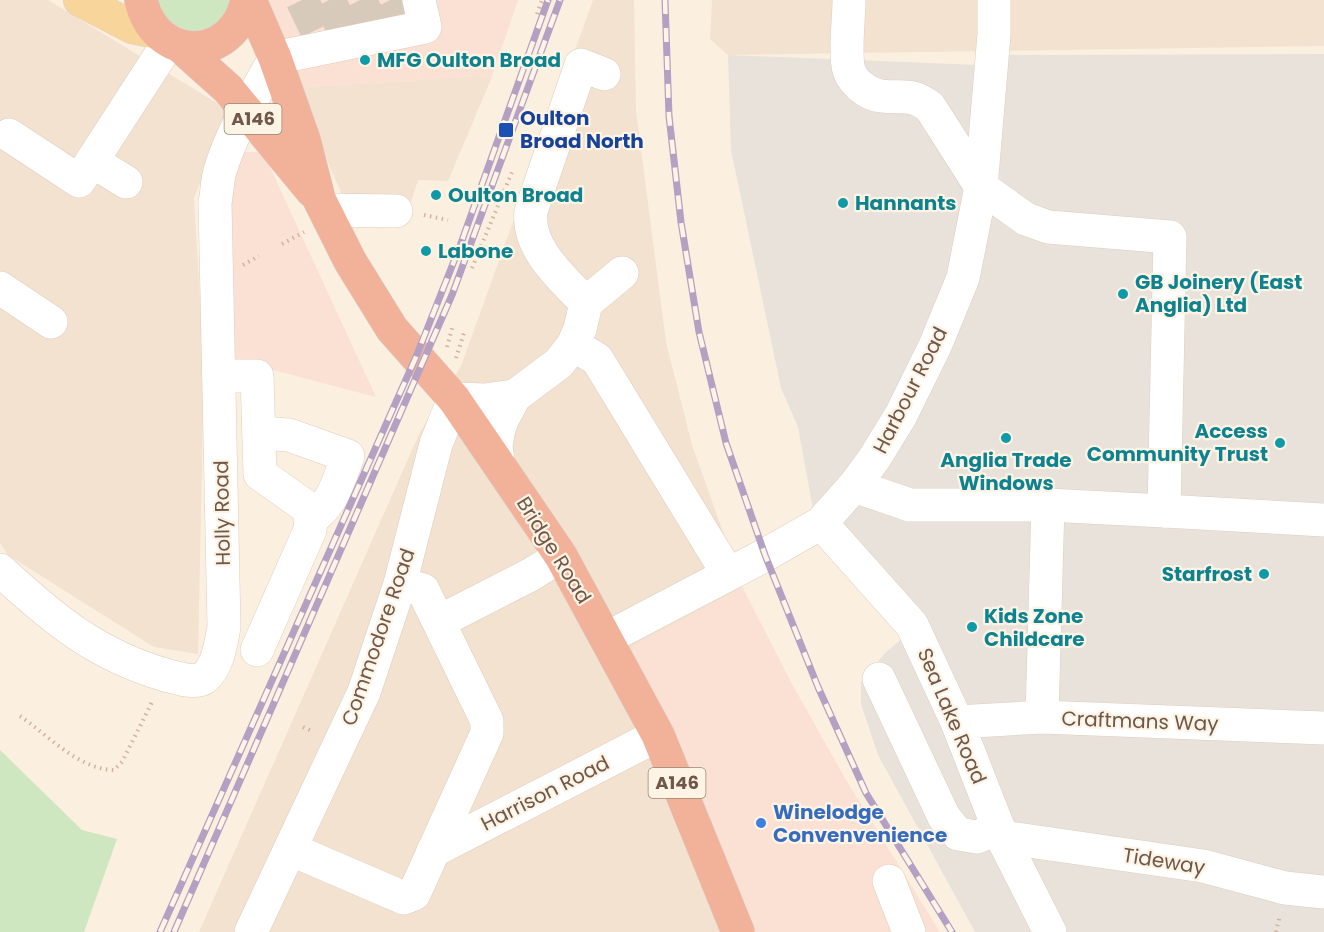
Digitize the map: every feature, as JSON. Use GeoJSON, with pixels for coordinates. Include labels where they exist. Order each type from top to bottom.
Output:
{"type":"FeatureCollection","features":[{"type":"Feature","properties":{"kind":"highway"},"geometry":{"type":"LineString","coordinates":[[141,0],[145,16],[168,40],[200,48],[218,43],[234,31],[244,15],[249,0]]}},
{"type":"Feature","properties":{"kind":"highway","name":"Bridge Road"},"geometry":{"type":"LineString","coordinates":[[249,0],[275,58],[304,140],[322,205],[350,261],[392,329],[454,399],[561,556],[658,735],[738,932]]}},
{"type":"Feature","properties":{"kind":"highway","name":"Bridge Road"},"geometry":{"type":"LineString","coordinates":[[168,40],[213,74],[322,205]]}},
{"type":"Feature","properties":{"kind":"main road"},"geometry":{"type":"LineString","coordinates":[[80,0],[132,27],[168,40]]}},
{"type":"Feature","properties":{"kind":"street"},"geometry":{"type":"LineString","coordinates":[[275,58],[424,27],[419,0]]}},
{"type":"Feature","properties":{"kind":"street"},"geometry":{"type":"LineString","coordinates":[[849,0],[848,68],[853,78],[868,92],[880,96],[919,99],[930,107],[981,187],[1026,219],[1048,227],[1170,237],[1164,511]]}},
{"type":"Feature","properties":{"kind":"street","name":"Harbour Road"},"geometry":{"type":"LineString","coordinates":[[607,638],[821,523],[854,486],[874,459],[901,415],[935,346],[963,278],[981,187],[994,35],[994,0]]}},
{"type":"Feature","properties":{"kind":"street"},"geometry":{"type":"LineString","coordinates":[[9,135],[79,181],[168,40]]}},
{"type":"Feature","properties":{"kind":"street","name":"Holly Road"},"geometry":{"type":"LineString","coordinates":[[0,570],[33,600],[88,642],[132,664],[165,675],[194,680],[204,678],[218,658],[224,627],[215,203],[219,174],[228,149],[275,58]]}},
{"type":"Feature","properties":{"kind":"street"},"geometry":{"type":"LineString","coordinates":[[586,303],[558,273],[535,240],[530,230],[531,211],[582,65],[604,74]]}},
{"type":"Feature","properties":{"kind":"street"},"geometry":{"type":"LineString","coordinates":[[92,161],[126,182]]}},
{"type":"Feature","properties":{"kind":"street"},"geometry":{"type":"LineString","coordinates":[[322,205],[396,211]]}},
{"type":"Feature","properties":{"kind":"street"},"geometry":{"type":"LineString","coordinates":[[498,462],[496,446],[498,433],[515,396],[559,363],[573,345],[580,329],[586,303],[622,273]]}},
{"type":"Feature","properties":{"kind":"street"},"geometry":{"type":"LineString","coordinates":[[0,288],[51,321]]}},
{"type":"Feature","properties":{"kind":"street"},"geometry":{"type":"LineString","coordinates":[[573,345],[597,359],[728,574]]}},
{"type":"Feature","properties":{"kind":"street"},"geometry":{"type":"LineString","coordinates":[[219,376],[257,376],[260,474],[308,508],[311,519],[310,530],[257,650]]}},
{"type":"Feature","properties":{"kind":"street"},"geometry":{"type":"LineString","coordinates":[[454,399],[485,400],[515,396]]}},
{"type":"Feature","properties":{"kind":"street","name":"Commodore Road"},"geometry":{"type":"LineString","coordinates":[[251,932],[364,692],[400,584],[436,444],[454,399]]}},
{"type":"Feature","properties":{"kind":"street"},"geometry":{"type":"LineString","coordinates":[[259,433],[289,435],[348,456],[332,497],[320,513],[311,519]]}},
{"type":"Feature","properties":{"kind":"street"},"geometry":{"type":"LineString","coordinates":[[854,486],[910,505],[1048,506],[1324,520]]}},
{"type":"Feature","properties":{"kind":"street"},"geometry":{"type":"LineString","coordinates":[[1042,717],[1048,506]]}},
{"type":"Feature","properties":{"kind":"street","name":"Sea Lake Road"},"geometry":{"type":"LineString","coordinates":[[821,523],[912,625],[957,722],[1000,833],[1050,932]]}},
{"type":"Feature","properties":{"kind":"street"},"geometry":{"type":"LineString","coordinates":[[452,615],[530,575],[561,556]]}},
{"type":"Feature","properties":{"kind":"street","name":"Harrison Road"},"geometry":{"type":"LineString","coordinates":[[290,849],[404,898],[414,894],[487,733],[488,728],[482,711],[423,590],[400,584]]}},
{"type":"Feature","properties":{"kind":"street"},"geometry":{"type":"LineString","coordinates":[[879,679],[944,817],[958,834],[977,837],[1000,833]]}},
{"type":"Feature","properties":{"kind":"street","name":"Craftmans Way"},"geometry":{"type":"LineString","coordinates":[[957,722],[1042,717],[1324,728]]}},
{"type":"Feature","properties":{"kind":"street","name":"Harrison Road"},"geometry":{"type":"LineString","coordinates":[[433,851],[658,735]]}},
{"type":"Feature","properties":{"kind":"street","name":"Tideway"},"geometry":{"type":"LineString","coordinates":[[1000,833],[1203,866],[1285,888],[1324,892]]}},
{"type":"Feature","properties":{"kind":"street"},"geometry":{"type":"LineString","coordinates":[[889,881],[909,932]]}},
{"type":"Feature","properties":{"kind":"path"},"geometry":{"type":"LineString","coordinates":[[537,14],[542,0]]}},
{"type":"Feature","properties":{"kind":"path"},"geometry":{"type":"LineString","coordinates":[[472,268],[515,165]]}},
{"type":"Feature","properties":{"kind":"path"},"geometry":{"type":"LineString","coordinates":[[239,267],[258,256]]}},
{"type":"Feature","properties":{"kind":"path"},"geometry":{"type":"LineString","coordinates":[[446,350],[453,325]]}},
{"type":"Feature","properties":{"kind":"path"},"geometry":{"type":"LineString","coordinates":[[457,357],[465,330]]}},
{"type":"Feature","properties":{"kind":"path"},"geometry":{"type":"LineString","coordinates":[[21,716],[84,763],[103,770],[114,770],[122,762],[165,675]]}},
{"type":"Feature","properties":{"kind":"shaded area"},"geometry":{"type":"Polygon","coordinates":[[[0,0],[48,0],[230,111],[194,198],[204,368],[198,654],[154,647],[8,555],[0,543],[0,0]]]}},
{"type":"Feature","properties":{"kind":"shaded area"},"geometry":{"type":"Polygon","coordinates":[[[268,0],[518,0],[491,79],[479,76],[308,87],[297,90],[268,0]]]}},
{"type":"Feature","properties":{"kind":"shaded area"},"geometry":{"type":"Polygon","coordinates":[[[593,0],[634,0],[636,111],[666,342],[692,445],[743,588],[632,647],[753,932],[199,932],[420,432],[461,366],[593,0]]]}},
{"type":"Feature","properties":{"kind":"shaded area"},"geometry":{"type":"Polygon","coordinates":[[[712,0],[1324,0],[1324,46],[728,55],[710,39],[712,0]]]}},
{"type":"Feature","properties":{"kind":"shaded area"},"geometry":{"type":"Polygon","coordinates":[[[1324,54],[1324,932],[975,932],[878,755],[861,704],[861,682],[885,653],[904,637],[816,526],[798,427],[781,388],[731,150],[728,55],[978,65],[1003,55],[1324,54]]]}},
{"type":"Feature","properties":{"kind":"shaded area"},"geometry":{"type":"Polygon","coordinates":[[[479,76],[491,79],[448,181],[418,180],[410,205],[343,197],[297,90],[308,87],[479,76]]]}},
{"type":"Feature","properties":{"kind":"shaded area"},"geometry":{"type":"Polygon","coordinates":[[[244,152],[263,152],[376,397],[231,359],[225,186],[244,152]]]}},
{"type":"Feature","properties":{"kind":"shaded area"},"geometry":{"type":"Polygon","coordinates":[[[743,588],[791,682],[846,780],[940,932],[753,932],[632,647],[743,588]]]}},
{"type":"Feature","properties":{"kind":"green space"},"geometry":{"type":"Polygon","coordinates":[[[157,0],[232,0],[221,21],[206,30],[189,31],[181,30],[167,21],[157,0]]]}},
{"type":"Feature","properties":{"kind":"green space"},"geometry":{"type":"Polygon","coordinates":[[[0,750],[82,830],[117,839],[84,932],[0,932],[0,750]]]}},
{"type":"Feature","properties":{"kind":"tunnel"},"geometry":{"type":"LineString","coordinates":[[302,0],[325,48]]}},
{"type":"Feature","properties":{"kind":"tunnel"},"geometry":{"type":"LineString","coordinates":[[329,0],[350,43]]}},
{"type":"Feature","properties":{"kind":"tunnel"},"geometry":{"type":"LineString","coordinates":[[360,0],[379,37]]}},
{"type":"Feature","properties":{"kind":"tunnel"},"geometry":{"type":"LineString","coordinates":[[390,0],[406,31]]}},
{"type":"Feature","properties":{"kind":"railway"},"geometry":{"type":"LineString","coordinates":[[160,932],[416,357],[460,246],[548,0]]}},
{"type":"Feature","properties":{"kind":"railway"},"geometry":{"type":"LineString","coordinates":[[174,932],[452,295],[560,0]]}},
{"type":"Feature","properties":{"kind":"railway"},"geometry":{"type":"LineString","coordinates":[[665,0],[669,116],[681,222],[699,332],[726,443],[765,555],[818,687],[866,793],[952,932]]}},
{"type":"Feature","properties":{"kind":"place","name":"MFG Oulton Broad"},"geometry":{"type":"Point","coordinates":[365,60]}},
{"type":"Feature","properties":{"kind":"place","name":"Oulton Broad North"},"geometry":{"type":"Point","coordinates":[506,130]}},
{"type":"Feature","properties":{"kind":"place","name":"Oulton Broad"},"geometry":{"type":"Point","coordinates":[436,195]}},
{"type":"Feature","properties":{"kind":"place","name":"Hannants"},"geometry":{"type":"Point","coordinates":[843,203]}},
{"type":"Feature","properties":{"kind":"place","name":"Labone"},"geometry":{"type":"Point","coordinates":[426,251]}},
{"type":"Feature","properties":{"kind":"place","name":"GB Joinery (East Anglia) Ltd"},"geometry":{"type":"Point","coordinates":[1123,294]}},
{"type":"Feature","properties":{"kind":"place","name":"Anglia Trade Windows"},"geometry":{"type":"Point","coordinates":[1006,438]}},
{"type":"Feature","properties":{"kind":"place","name":"Access Community Trust"},"geometry":{"type":"Point","coordinates":[1280,443]}},
{"type":"Feature","properties":{"kind":"place","name":"Starfrost"},"geometry":{"type":"Point","coordinates":[1264,574]}},
{"type":"Feature","properties":{"kind":"place","name":"Kids Zone Childcare"},"geometry":{"type":"Point","coordinates":[972,627]}},
{"type":"Feature","properties":{"kind":"place","name":"Winelodge Convenvenience"},"geometry":{"type":"Point","coordinates":[761,823]}}]}
